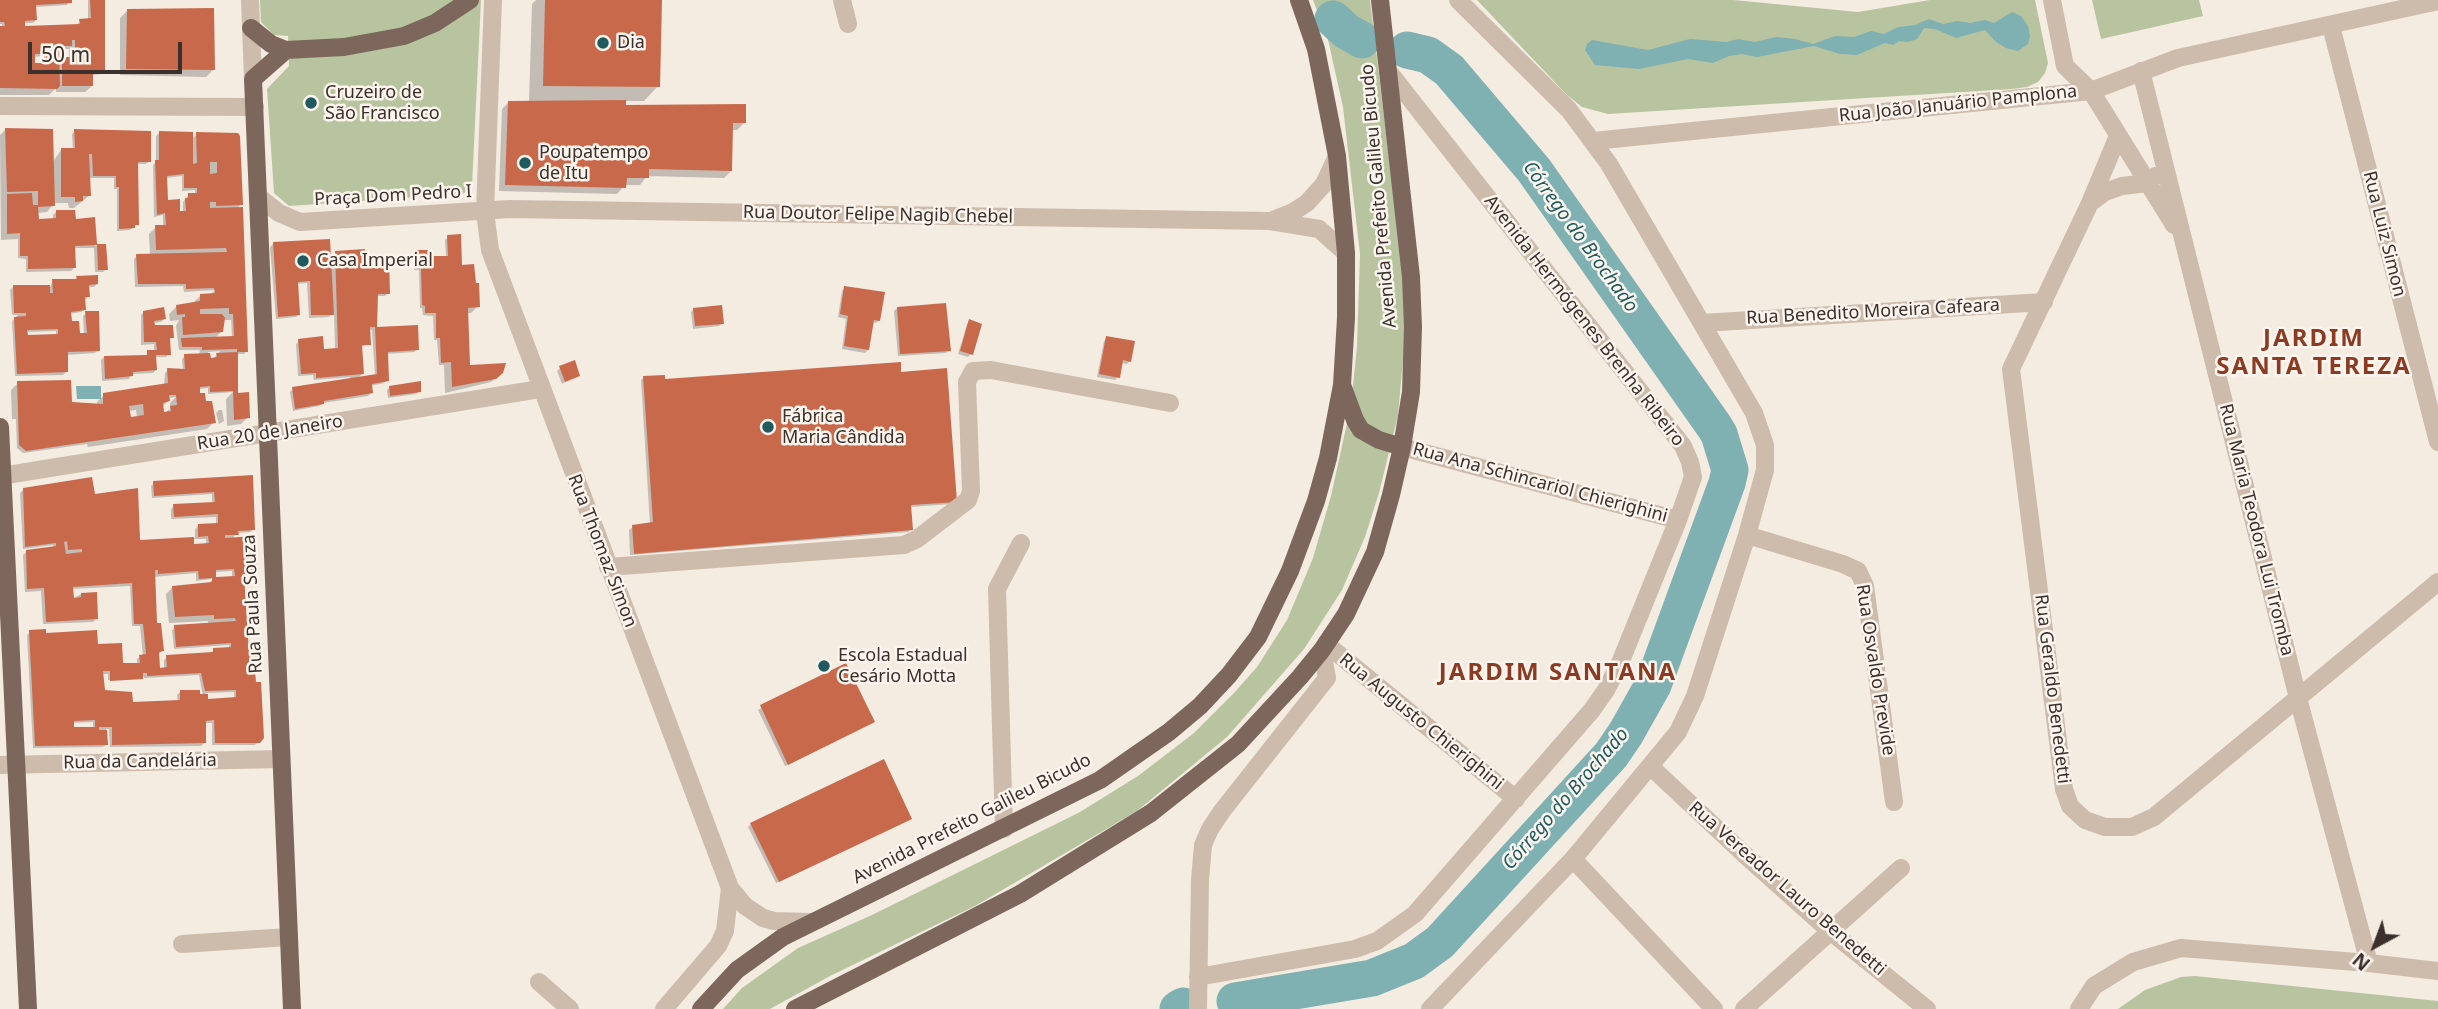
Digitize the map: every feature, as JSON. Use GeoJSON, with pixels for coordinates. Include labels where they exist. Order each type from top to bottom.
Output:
{"type":"FeatureCollection","features":[{"type":"Feature","properties":{"kind":"main road"},"geometry":{"type":"LineString","coordinates":[[251,28],[271,44],[286,50],[344,47],[404,36],[435,23],[470,0]]}},
{"type":"Feature","properties":{"kind":"main road","name":"Avenida Prefeito Galileu Bicudo"},"geometry":{"type":"LineString","coordinates":[[701,1009],[737,970],[763,950],[810,922],[1004,829],[1100,780],[1138,755],[1200,706],[1230,675],[1258,637],[1290,571],[1322,480],[1342,385],[1346,253],[1337,156],[1316,48],[1299,0]]}},
{"type":"Feature","properties":{"kind":"main road","name":"Avenida Prefeito Galileu Bicudo"},"geometry":{"type":"LineString","coordinates":[[795,1009],[1020,894],[1151,813],[1238,744],[1279,701],[1324,647],[1346,614],[1375,552],[1402,447],[1411,392],[1411,277],[1380,0]]}},
{"type":"Feature","properties":{"kind":"main road"},"geometry":{"type":"LineString","coordinates":[[259,197],[253,79],[286,50]]}},
{"type":"Feature","properties":{"kind":"main road","name":"Rua Paula Souza"},"geometry":{"type":"LineString","coordinates":[[259,197],[292,1009]]}},
{"type":"Feature","properties":{"kind":"main road"},"geometry":{"type":"LineString","coordinates":[[1342,385],[1361,430],[1379,440],[1402,447]]}},
{"type":"Feature","properties":{"kind":"main road"},"geometry":{"type":"LineString","coordinates":[[0,427],[8,764],[28,1009]]}},
{"type":"Feature","properties":{"kind":"street"},"geometry":{"type":"LineString","coordinates":[[250,0],[253,79]]}},
{"type":"Feature","properties":{"kind":"street","name":"Praça Dom Pedro I"},"geometry":{"type":"LineString","coordinates":[[259,197],[279,214],[300,222],[485,212],[493,0]]}},
{"type":"Feature","properties":{"kind":"street"},"geometry":{"type":"LineString","coordinates":[[842,0],[848,24]]}},
{"type":"Feature","properties":{"kind":"street"},"geometry":{"type":"LineString","coordinates":[[1430,1009],[1573,859],[1678,732],[1695,696],[1765,470],[1765,445],[1754,413],[1593,141],[1569,110],[1458,0]]}},
{"type":"Feature","properties":{"kind":"street","name":"Rua Maria Teodora Lui Tromba"},"geometry":{"type":"LineString","coordinates":[[2052,0],[2065,66],[2091,91],[2183,240]]}},
{"type":"Feature","properties":{"kind":"street","name":"Rua João Januário Pamplona"},"geometry":{"type":"LineString","coordinates":[[1593,141],[2091,91],[2178,58],[2438,1]]}},
{"type":"Feature","properties":{"kind":"street","name":"Rua Luiz Simon"},"geometry":{"type":"LineString","coordinates":[[2331,26],[2438,442]]}},
{"type":"Feature","properties":{"kind":"street","name":"Rua Maria Teodora Lui Tromba"},"geometry":{"type":"LineString","coordinates":[[2141,71],[2298,698],[2369,962]]}},
{"type":"Feature","properties":{"kind":"street","name":"Avenida Hermógenes Brenha Ribeiro"},"geometry":{"type":"LineString","coordinates":[[1198,977],[1355,949],[1377,941],[1415,914],[1516,799],[1606,690],[1620,663],[1693,477],[1683,446],[1389,72]]}},
{"type":"Feature","properties":{"kind":"street"},"geometry":{"type":"LineString","coordinates":[[0,106],[255,107]]}},
{"type":"Feature","properties":{"kind":"street","name":"Rua Geraldo Benedetti"},"geometry":{"type":"LineString","coordinates":[[2118,135],[2090,203],[2011,369],[2064,789],[2070,806],[2085,820],[2105,827],[2132,827],[2154,817],[2438,582]]}},
{"type":"Feature","properties":{"kind":"street","name":"Rua Doutor Felipe Nagib Chebel"},"geometry":{"type":"LineString","coordinates":[[1270,221],[1307,203],[1324,184],[1337,156]]}},
{"type":"Feature","properties":{"kind":"street"},"geometry":{"type":"LineString","coordinates":[[2090,203],[2105,192],[2122,186],[2148,183],[2159,172],[2164,159]]}},
{"type":"Feature","properties":{"kind":"street","name":"Rua Doutor Felipe Nagib Chebel"},"geometry":{"type":"LineString","coordinates":[[485,212],[510,209],[1270,221],[1319,229],[1346,253]]}},
{"type":"Feature","properties":{"kind":"street","name":"Rua Thomaz Simon"},"geometry":{"type":"LineString","coordinates":[[485,212],[490,250],[540,389],[730,888],[745,906],[764,918],[774,921],[810,922]]}},
{"type":"Feature","properties":{"kind":"street","name":"Rua Benedito Moreira Cafeara"},"geometry":{"type":"LineString","coordinates":[[1702,323],[2044,302]]}},
{"type":"Feature","properties":{"kind":"street"},"geometry":{"type":"LineString","coordinates":[[608,567],[904,545],[968,500],[971,491],[967,382],[973,371],[991,370],[1170,402]]}},
{"type":"Feature","properties":{"kind":"street","name":"Rua 20 de Janeiro"},"geometry":{"type":"LineString","coordinates":[[1,475],[540,389]]}},
{"type":"Feature","properties":{"kind":"street","name":"Rua Ana Schincariol Chierighini"},"geometry":{"type":"LineString","coordinates":[[1402,447],[1678,520]]}},
{"type":"Feature","properties":{"kind":"street","name":"Rua Osvaldo Previde"},"geometry":{"type":"LineString","coordinates":[[1747,535],[1858,571],[1865,586],[1894,802]]}},
{"type":"Feature","properties":{"kind":"street"},"geometry":{"type":"LineString","coordinates":[[1004,829],[997,589],[1021,543]]}},
{"type":"Feature","properties":{"kind":"street"},"geometry":{"type":"LineString","coordinates":[[1198,1009],[1199,880],[1203,845],[1222,811],[1327,678],[1324,647]]}},
{"type":"Feature","properties":{"kind":"street","name":"Rua Augusto Chierighini"},"geometry":{"type":"LineString","coordinates":[[1324,647],[1516,799]]}},
{"type":"Feature","properties":{"kind":"street","name":"Rua da Candelária"},"geometry":{"type":"LineString","coordinates":[[8,764],[281,759]]}},
{"type":"Feature","properties":{"kind":"street","name":"Rua Vereador Lauro Benedetti"},"geometry":{"type":"LineString","coordinates":[[1651,766],[1830,931],[1927,1009]]}},
{"type":"Feature","properties":{"kind":"street"},"geometry":{"type":"LineString","coordinates":[[1573,859],[1714,1009]]}},
{"type":"Feature","properties":{"kind":"street"},"geometry":{"type":"LineString","coordinates":[[1744,1009],[1901,868]]}},
{"type":"Feature","properties":{"kind":"street","name":"Rua Thomaz Simon"},"geometry":{"type":"LineString","coordinates":[[664,1009],[718,946],[725,931],[730,888]]}},
{"type":"Feature","properties":{"kind":"street"},"geometry":{"type":"LineString","coordinates":[[182,944],[288,937]]}},
{"type":"Feature","properties":{"kind":"street"},"geometry":{"type":"LineString","coordinates":[[2079,1009],[2094,986],[2133,962],[2181,948],[2369,962],[2438,971]]}},
{"type":"Feature","properties":{"kind":"street"},"geometry":{"type":"LineString","coordinates":[[539,982],[570,1009]]}},
{"type":"Feature","properties":{"kind":"green space"},"geometry":{"type":"Polygon","coordinates":[[[260,0],[481,0],[472,186],[463,194],[289,206],[274,193],[267,89],[289,66],[288,36],[274,35],[261,22],[260,0]]]}},
{"type":"Feature","properties":{"kind":"green space"},"geometry":{"type":"Polygon","coordinates":[[[1313,0],[1370,0],[1405,291],[1405,338],[1398,415],[1365,537],[1342,590],[1304,649],[1227,737],[1137,811],[975,906],[830,976],[770,1009],[723,1009],[742,988],[798,948],[872,915],[1080,812],[1138,776],[1194,733],[1234,693],[1257,667],[1287,620],[1313,558],[1331,496],[1351,405],[1357,346],[1360,254],[1343,107],[1327,35],[1313,0]]]}},
{"type":"Feature","properties":{"kind":"green space"},"geometry":{"type":"Polygon","coordinates":[[[1477,0],[1733,0],[1858,12],[1930,0],[2035,0],[2048,63],[2038,82],[2012,89],[1608,114],[1582,107],[1567,95],[1477,0]]]}},
{"type":"Feature","properties":{"kind":"green space"},"geometry":{"type":"Polygon","coordinates":[[[2092,0],[2199,0],[2203,16],[2101,39],[2092,0]]]}},
{"type":"Feature","properties":{"kind":"green space"},"geometry":{"type":"Polygon","coordinates":[[[2195,976],[2438,1001],[2438,1009],[2118,1009],[2145,990],[2181,977],[2195,976]]]}},
{"type":"Feature","properties":{"kind":"water"},"geometry":{"type":"Polygon","coordinates":[[[2012,12],[2021,16],[2028,26],[2030,36],[2028,44],[2018,51],[1996,42],[1985,30],[1956,38],[1935,29],[1924,28],[1917,39],[1899,41],[1893,45],[1885,43],[1857,55],[1840,54],[1814,46],[1757,57],[1742,54],[1729,56],[1713,63],[1688,59],[1639,69],[1595,65],[1585,50],[1592,40],[1648,50],[1690,39],[1727,42],[1738,39],[1755,42],[1776,37],[1813,44],[1835,36],[1854,37],[1871,31],[1884,34],[1898,27],[1915,25],[1929,19],[1943,24],[1985,20],[1994,23],[2012,12]]]}},
{"type":"Feature","properties":{"kind":"water"},"geometry":{"type":"Polygon","coordinates":[[[76,386],[101,386],[101,399],[77,399],[76,386]]]}},
{"type":"Feature","properties":{"kind":"building"},"geometry":{"type":"Polygon","coordinates":[[[0,0],[72,0],[72,3],[36,5],[37,20],[25,21],[25,26],[80,24],[79,19],[91,18],[90,0],[105,0],[105,72],[93,72],[93,86],[62,86],[62,57],[75,57],[75,40],[72,40],[72,46],[59,46],[60,86],[57,89],[0,88],[0,26],[5,26],[4,22],[0,22],[0,0]],[[35,54],[35,63],[52,63],[52,58],[46,58],[46,54],[35,54]]]}},
{"type":"Feature","properties":{"kind":"building","name":"Dia"},"geometry":{"type":"Polygon","coordinates":[[[545,0],[662,0],[660,87],[543,86],[545,0]]]}},
{"type":"Feature","properties":{"kind":"building"},"geometry":{"type":"Polygon","coordinates":[[[214,8],[215,70],[126,69],[127,9],[214,8]]]}},
{"type":"Feature","properties":{"kind":"building"},"geometry":{"type":"Polygon","coordinates":[[[626,100],[626,105],[746,104],[746,123],[733,123],[732,171],[649,169],[649,178],[627,178],[626,188],[505,185],[508,101],[626,100]]]}},
{"type":"Feature","properties":{"kind":"building"},"geometry":{"type":"Polygon","coordinates":[[[5,128],[53,129],[55,206],[38,207],[39,219],[56,218],[56,210],[75,210],[76,219],[95,217],[97,244],[106,244],[108,270],[98,270],[97,245],[75,246],[76,268],[28,269],[28,256],[20,256],[20,233],[7,234],[7,194],[32,193],[33,205],[38,205],[38,191],[7,192],[5,128]]]}},
{"type":"Feature","properties":{"kind":"building"},"geometry":{"type":"Polygon","coordinates":[[[74,129],[151,131],[151,162],[138,162],[139,225],[135,225],[135,228],[119,229],[119,187],[116,187],[116,176],[93,176],[92,154],[89,154],[91,196],[83,196],[83,201],[75,202],[75,197],[61,197],[61,148],[75,148],[74,129]]]}},
{"type":"Feature","properties":{"kind":"building"},"geometry":{"type":"Polygon","coordinates":[[[159,131],[193,132],[193,164],[197,163],[196,132],[238,133],[240,136],[243,205],[216,206],[216,202],[210,202],[210,208],[243,207],[248,352],[237,352],[237,349],[202,350],[202,347],[182,347],[181,338],[234,336],[233,314],[229,314],[229,308],[200,309],[200,314],[222,314],[225,318],[223,332],[183,335],[182,317],[185,317],[185,314],[177,315],[176,305],[200,301],[200,294],[215,293],[214,288],[186,289],[186,284],[138,284],[136,254],[227,252],[226,248],[156,250],[155,225],[166,225],[165,213],[157,215],[155,160],[159,160],[159,131]],[[210,162],[210,174],[217,173],[217,162],[210,162]],[[184,174],[167,176],[168,200],[180,199],[180,211],[186,211],[185,198],[188,198],[188,193],[197,193],[197,188],[184,188],[184,174]]]}},
{"type":"Feature","properties":{"kind":"building"},"geometry":{"type":"Polygon","coordinates":[[[461,234],[462,265],[474,264],[476,283],[479,283],[480,307],[468,308],[470,365],[506,363],[503,373],[496,379],[452,387],[451,362],[441,363],[440,338],[436,338],[436,313],[425,313],[425,306],[422,305],[421,268],[416,268],[415,250],[432,250],[433,256],[448,256],[447,235],[461,234]]]}},
{"type":"Feature","properties":{"kind":"building","name":"Casa Imperial"},"geometry":{"type":"Polygon","coordinates":[[[330,239],[334,315],[311,315],[310,281],[298,282],[300,315],[278,317],[273,242],[330,239]]]}},
{"type":"Feature","properties":{"kind":"building"},"geometry":{"type":"Polygon","coordinates":[[[365,249],[366,259],[389,258],[390,294],[378,294],[377,327],[418,325],[419,350],[388,352],[389,381],[372,384],[373,393],[295,409],[292,387],[377,374],[375,327],[370,327],[371,345],[362,345],[364,374],[316,378],[316,373],[301,374],[298,339],[323,336],[324,349],[338,348],[335,251],[365,249]]]}},
{"type":"Feature","properties":{"kind":"building"},"geometry":{"type":"Polygon","coordinates":[[[98,275],[98,284],[89,285],[90,297],[85,297],[86,310],[71,312],[72,321],[79,321],[80,333],[87,333],[85,311],[99,311],[100,351],[68,352],[68,372],[17,374],[14,317],[26,316],[26,313],[14,313],[13,285],[50,285],[50,293],[53,293],[52,279],[77,279],[76,276],[98,275]],[[58,329],[27,330],[28,335],[58,334],[58,329]]]}},
{"type":"Feature","properties":{"kind":"building"},"geometry":{"type":"Polygon","coordinates":[[[844,286],[885,292],[880,321],[874,320],[869,350],[844,346],[848,316],[840,314],[844,286]]]}},
{"type":"Feature","properties":{"kind":"building"},"geometry":{"type":"Polygon","coordinates":[[[946,303],[951,351],[900,354],[897,307],[946,303]]]}},
{"type":"Feature","properties":{"kind":"building"},"geometry":{"type":"Polygon","coordinates":[[[722,305],[724,324],[695,326],[693,308],[722,305]]]}},
{"type":"Feature","properties":{"kind":"building"},"geometry":{"type":"Polygon","coordinates":[[[164,307],[166,319],[154,321],[155,325],[173,325],[174,338],[170,338],[171,355],[156,355],[157,370],[133,372],[133,376],[105,379],[104,356],[147,355],[147,350],[157,350],[156,342],[144,342],[143,311],[164,307]]]}},
{"type":"Feature","properties":{"kind":"building"},"geometry":{"type":"Polygon","coordinates":[[[969,319],[982,324],[973,355],[960,351],[969,319]]]}},
{"type":"Feature","properties":{"kind":"building"},"geometry":{"type":"Polygon","coordinates":[[[1106,336],[1135,341],[1131,362],[1123,360],[1120,378],[1099,374],[1106,336]]]}},
{"type":"Feature","properties":{"kind":"building"},"geometry":{"type":"Polygon","coordinates":[[[238,352],[238,393],[249,392],[250,418],[234,420],[233,391],[210,392],[210,386],[200,387],[200,393],[205,393],[206,401],[212,401],[216,423],[26,451],[19,445],[17,381],[71,380],[72,402],[103,404],[103,393],[168,383],[167,368],[185,369],[184,354],[210,353],[211,358],[217,357],[216,353],[238,352]],[[169,395],[170,401],[163,403],[164,412],[171,411],[170,406],[177,405],[176,395],[169,395]],[[143,404],[129,406],[131,417],[144,415],[143,404]]]}},
{"type":"Feature","properties":{"kind":"building"},"geometry":{"type":"Polygon","coordinates":[[[575,360],[580,376],[565,382],[559,366],[575,360]]]}},
{"type":"Feature","properties":{"kind":"building"},"geometry":{"type":"Polygon","coordinates":[[[901,362],[901,372],[947,368],[957,502],[911,505],[913,530],[634,554],[632,525],[653,522],[643,376],[665,375],[665,379],[901,362]]]}},
{"type":"Feature","properties":{"kind":"building"},"geometry":{"type":"Polygon","coordinates":[[[421,381],[421,392],[390,396],[389,386],[421,381]]]}},
{"type":"Feature","properties":{"kind":"building"},"geometry":{"type":"Polygon","coordinates":[[[253,475],[255,530],[238,531],[239,535],[225,535],[225,538],[255,536],[257,574],[244,575],[249,653],[260,653],[261,669],[255,670],[256,682],[261,682],[264,738],[260,743],[215,743],[214,720],[206,721],[206,743],[112,745],[112,727],[99,727],[99,730],[107,730],[108,745],[35,746],[29,630],[46,629],[46,633],[97,630],[98,644],[122,643],[123,663],[140,663],[139,655],[146,654],[143,624],[134,624],[132,583],[73,587],[74,598],[81,597],[81,593],[97,592],[98,619],[46,622],[44,588],[27,589],[26,550],[56,546],[56,543],[25,547],[23,488],[92,477],[95,494],[138,488],[140,540],[194,537],[194,544],[209,543],[208,536],[198,537],[198,524],[218,523],[218,514],[174,517],[173,504],[215,502],[214,492],[154,496],[153,481],[253,475]],[[67,541],[64,542],[66,554],[82,552],[82,549],[68,550],[67,541]],[[234,569],[216,570],[216,577],[235,576],[234,569]],[[155,570],[157,623],[161,623],[164,651],[159,652],[160,668],[167,667],[166,655],[213,652],[213,648],[231,647],[231,643],[176,647],[174,625],[236,621],[235,618],[214,619],[214,615],[175,617],[172,586],[212,582],[212,578],[199,579],[198,571],[158,574],[158,570],[155,570]],[[103,671],[105,690],[132,692],[133,702],[180,700],[180,690],[200,690],[200,694],[208,694],[208,699],[236,697],[236,690],[205,691],[201,673],[147,676],[147,673],[143,673],[143,679],[110,681],[110,671],[103,671]],[[95,720],[74,721],[74,727],[95,727],[95,720]]]}},
{"type":"Feature","properties":{"kind":"building"},"geometry":{"type":"Polygon","coordinates":[[[846,663],[875,722],[788,765],[760,705],[846,663]]]}},
{"type":"Feature","properties":{"kind":"building"},"geometry":{"type":"Polygon","coordinates":[[[884,759],[912,819],[779,882],[750,823],[884,759]]]}},
{"type":"Feature","properties":{"kind":"waterway","name":"Córrego do Brochado"},"geometry":{"type":"LineString","coordinates":[[1333,19],[1362,40]]}},
{"type":"Feature","properties":{"kind":"waterway","name":"Córrego do Brochado"},"geometry":{"type":"LineString","coordinates":[[1235,1001],[1372,978],[1414,961],[1440,942],[1611,755],[1626,733],[1653,685],[1730,470],[1714,426],[1534,170],[1449,70],[1428,55],[1407,50]]}},
{"type":"Feature","properties":{"kind":"waterway","name":"Córrego do Brochado"},"geometry":{"type":"LineString","coordinates":[[1178,1009],[1183,1006]]}},
{"type":"Feature","properties":{"kind":"place","name":"Dia"},"geometry":{"type":"Point","coordinates":[603,43]}},
{"type":"Feature","properties":{"kind":"place","name":"Cruzeiro de São Francisco"},"geometry":{"type":"Point","coordinates":[311,103]}},
{"type":"Feature","properties":{"kind":"place","name":"Poupatempo de Itu"},"geometry":{"type":"Point","coordinates":[525,163]}},
{"type":"Feature","properties":{"kind":"place","name":"Casa Imperial"},"geometry":{"type":"Point","coordinates":[303,261]}},
{"type":"Feature","properties":{"kind":"place","name":"Fábrica Maria Cândida"},"geometry":{"type":"Point","coordinates":[768,427]}},
{"type":"Feature","properties":{"kind":"place","name":"Escola Estadual Cesário Motta"},"geometry":{"type":"Point","coordinates":[824,666]}},
{"type":"Feature","properties":{"kind":"district","name":"JARDIM SANTA TEREZA"},"geometry":{"type":"Point","coordinates":[2314,353]}},
{"type":"Feature","properties":{"kind":"district","name":"JARDIM SANTANA"},"geometry":{"type":"Point","coordinates":[1558,673]}}]}
